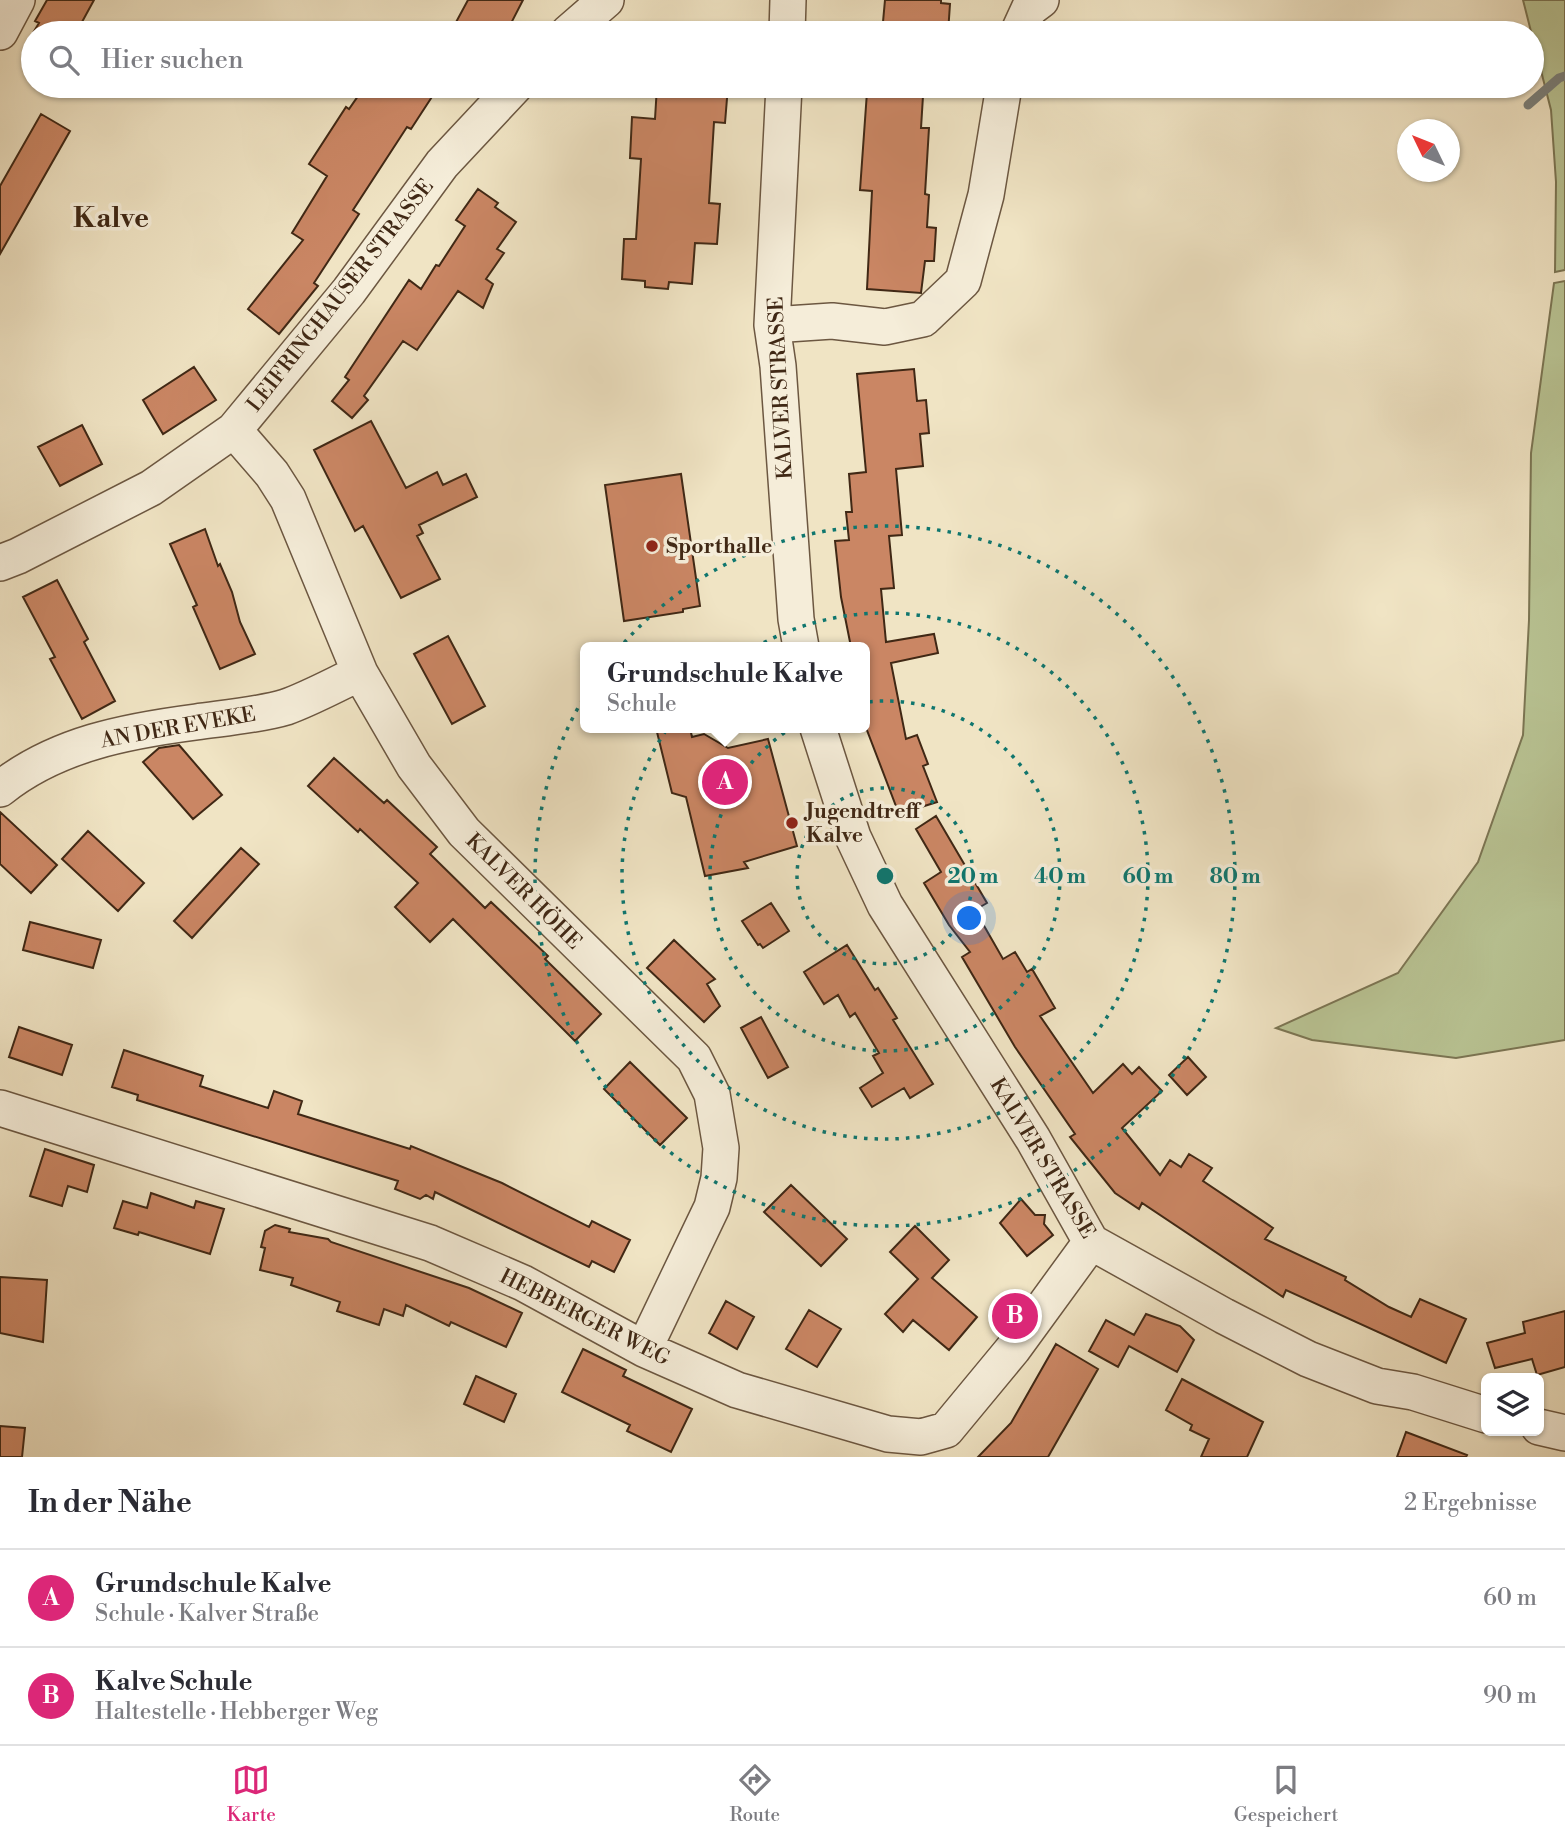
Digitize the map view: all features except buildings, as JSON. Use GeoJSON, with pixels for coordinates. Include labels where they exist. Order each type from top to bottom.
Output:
{"type":"FeatureCollection","features":[{"type":"Feature","properties":{"kind":"street"},"geometry":{"type":"LineString","coordinates":[[0,32],[17,0]]}},
{"type":"Feature","properties":{"kind":"street"},"geometry":{"type":"LineString","coordinates":[[582,21],[606,0]]}},
{"type":"Feature","properties":{"kind":"street"},"geometry":{"type":"LineString","coordinates":[[787,21],[788,0]]}},
{"type":"Feature","properties":{"kind":"street"},"geometry":{"type":"LineString","coordinates":[[1024,21],[1029,9],[1041,0]]}},
{"type":"Feature","properties":{"kind":"street","name":"LEIFRINGHAUSER STRASSE"},"geometry":{"type":"LineString","coordinates":[[0,563],[151,488],[234,430],[349,291],[442,164],[504,98]]}},
{"type":"Feature","properties":{"kind":"street","name":"KALVER STRASSE"},"geometry":{"type":"LineString","coordinates":[[783,98],[772,326],[778,366],[796,619],[801,642]]}},
{"type":"Feature","properties":{"kind":"street"},"geometry":{"type":"LineString","coordinates":[[772,326],[832,321],[885,327],[923,319],[963,281],[986,195],[1002,98]]}},
{"type":"Feature","properties":{"kind":"street","name":"KALVER HÖHE"},"geometry":{"type":"LineString","coordinates":[[234,430],[272,474],[288,499],[360,673],[414,765],[456,823],[694,1058],[712,1094],[721,1148],[719,1178],[712,1207],[644,1349]]}},
{"type":"Feature","properties":{"kind":"street","name":"AN DER EVEKE"},"geometry":{"type":"LineString","coordinates":[[0,789],[37,763],[80,745],[147,728],[222,719],[286,707],[360,673]]}},
{"type":"Feature","properties":{"kind":"street","name":"KALVER STRASSE"},"geometry":{"type":"LineString","coordinates":[[820,733],[853,837],[885,905],[1033,1139],[1090,1242],[1308,1359],[1377,1386],[1413,1392],[1481,1413]]}},
{"type":"Feature","properties":{"kind":"street","name":"HEBBERGER WEG"},"geometry":{"type":"LineString","coordinates":[[0,1108],[430,1242],[523,1283],[644,1349],[737,1390],[888,1434],[921,1437],[946,1430],[1013,1349],[1090,1242]]}},
{"type":"Feature","properties":{"kind":"street"},"geometry":{"type":"LineString","coordinates":[[1544,1428],[1565,1433]]}},
{"type":"Feature","properties":{"kind":"green space"},"geometry":{"type":"Polygon","coordinates":[[[1523,0],[1565,0],[1565,270],[1555,272],[1556,182],[1551,110],[1544,82],[1544,21],[1528,21],[1523,0]]]}},
{"type":"Feature","properties":{"kind":"green space"},"geometry":{"type":"Polygon","coordinates":[[[1565,281],[1565,1040],[1456,1058],[1312,1040],[1276,1028],[1398,973],[1478,862],[1523,735],[1529,620],[1531,453],[1554,283],[1565,281]]]}},
{"type":"Feature","properties":{"kind":"waterway"},"geometry":{"type":"LineString","coordinates":[[1544,91],[1565,76]]}},
{"type":"Feature","properties":{"kind":"waterway"},"geometry":{"type":"LineString","coordinates":[[1528,105],[1536,98]]}},
{"type":"Feature","properties":{"kind":"place","name":"Sporthalle"},"geometry":{"type":"Point","coordinates":[652,546]}},
{"type":"Feature","properties":{"kind":"place","name":"Grundschule Kalve"},"geometry":{"type":"Point","coordinates":[725,782]}},
{"type":"Feature","properties":{"kind":"place","name":"Jugendtreff Kalve"},"geometry":{"type":"Point","coordinates":[792,823]}},
{"type":"Feature","properties":{"kind":"place","name":"Kalve Schule"},"geometry":{"type":"Point","coordinates":[1015,1316]}},
{"type":"Feature","properties":{"kind":"district","name":"Kalve"},"geometry":{"type":"Point","coordinates":[111,217]}}]}
